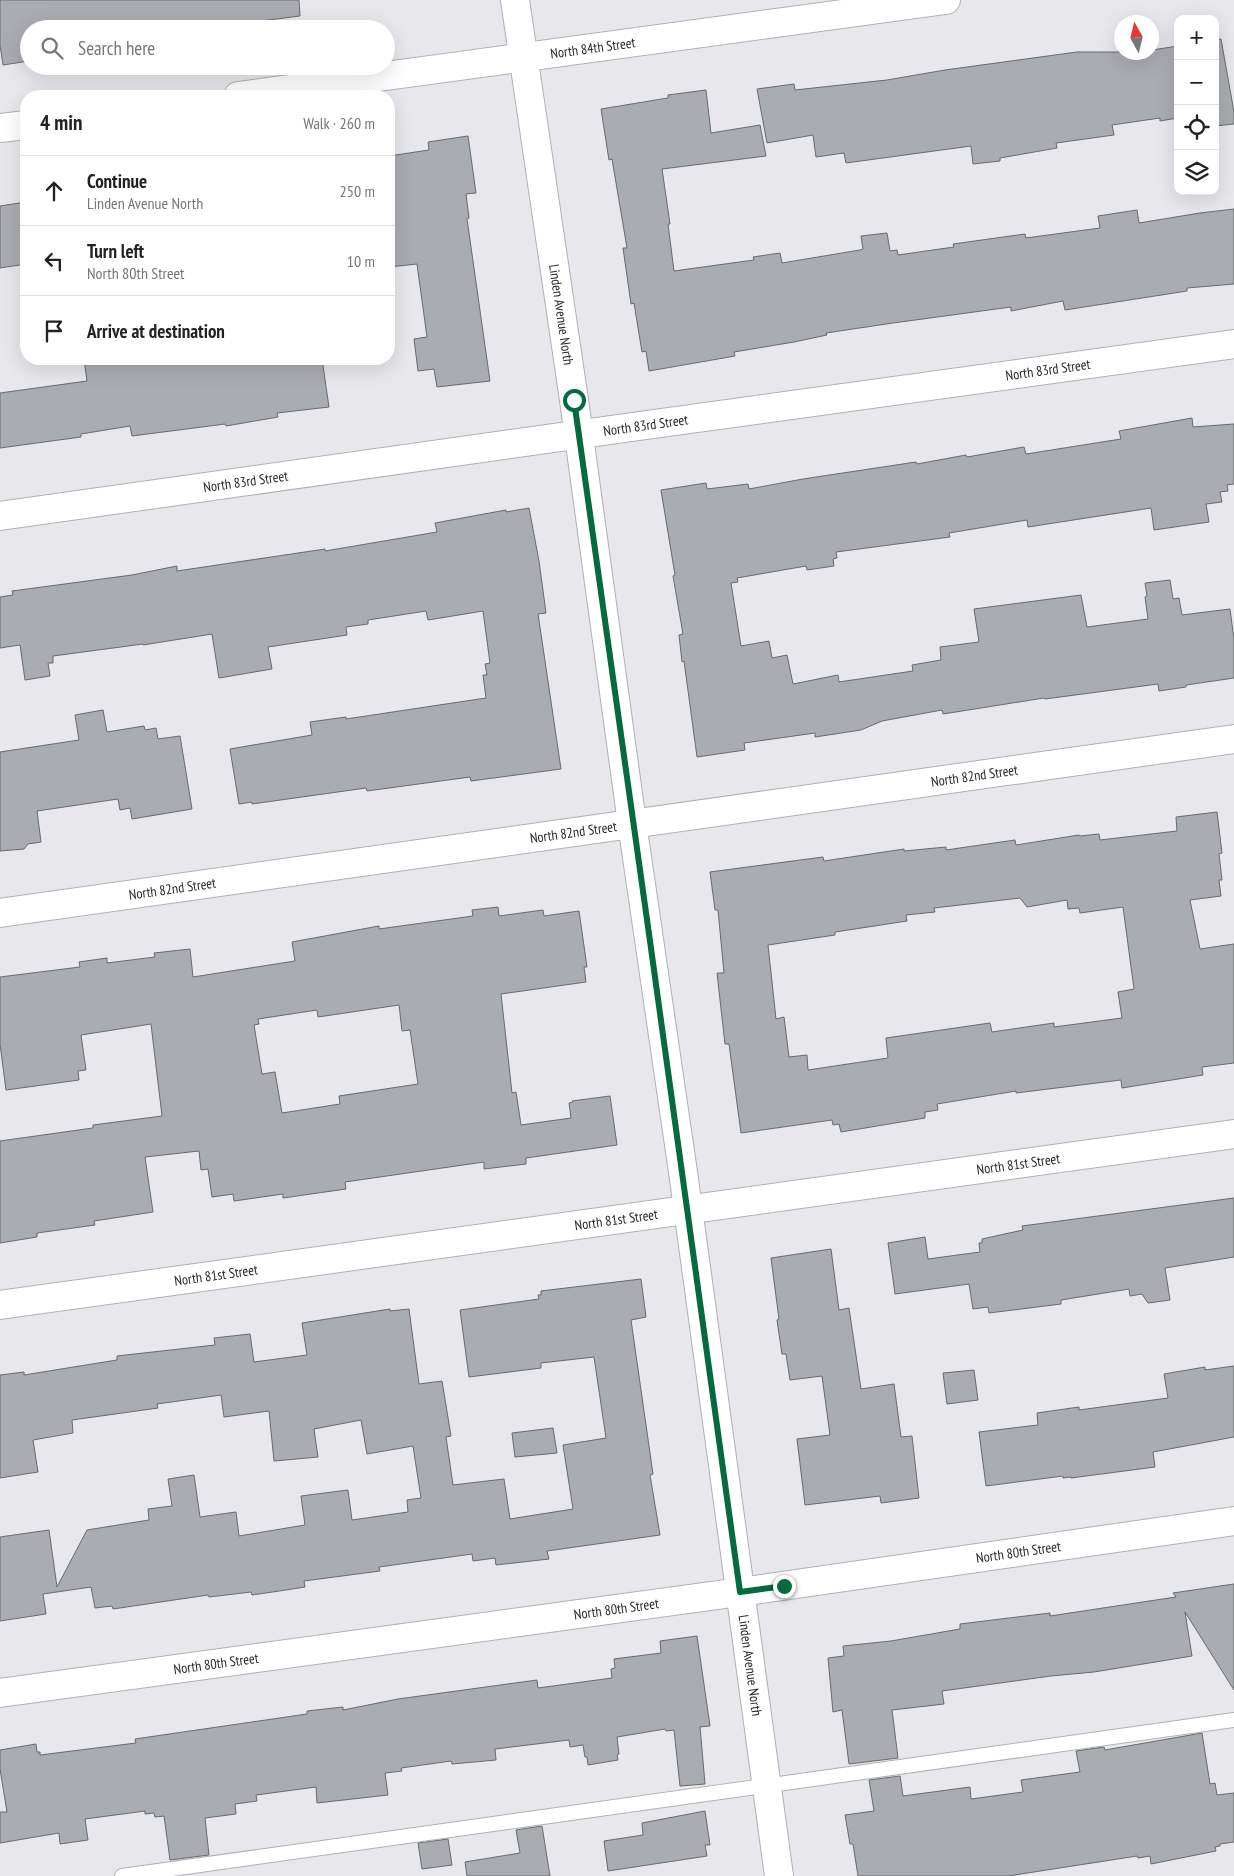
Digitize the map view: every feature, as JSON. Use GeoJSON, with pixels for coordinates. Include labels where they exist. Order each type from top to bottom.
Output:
{"type":"FeatureCollection","features":[{"type":"Feature","properties":{"kind":"street","name":"Linden Avenue North"},"geometry":{"type":"LineString","coordinates":[[515,0],[579,434],[779,1876]]}},
{"type":"Feature","properties":{"kind":"street","name":"North 84th Street"},"geometry":{"type":"LineString","coordinates":[[283,90],[946,0]]}},
{"type":"Feature","properties":{"kind":"street"},"geometry":{"type":"LineString","coordinates":[[0,128],[20,126]]}},
{"type":"Feature","properties":{"kind":"street","name":"North 83rd Street"},"geometry":{"type":"LineString","coordinates":[[0,516],[1234,344]]}},
{"type":"Feature","properties":{"kind":"street","name":"North 82nd Street"},"geometry":{"type":"LineString","coordinates":[[0,913],[1234,739]]}},
{"type":"Feature","properties":{"kind":"street","name":"North 81st Street"},"geometry":{"type":"LineString","coordinates":[[0,1306],[1234,1134]]}},
{"type":"Feature","properties":{"kind":"street","name":"North 80th Street"},"geometry":{"type":"LineString","coordinates":[[0,1693],[740,1592],[1234,1521]]}},
{"type":"Feature","properties":{"kind":"lane"},"geometry":{"type":"LineString","coordinates":[[122,1876],[1234,1720]]}},
{"type":"Feature","properties":{"kind":"building"},"geometry":{"type":"Polygon","coordinates":[[[0,0],[299,0],[300,16],[269,20],[20,20],[20,62],[3,65],[0,45],[0,0]]]}},
{"type":"Feature","properties":{"kind":"building"},"geometry":{"type":"Polygon","coordinates":[[[1219,39],[1221,39],[1234,112],[1234,124],[1219,126],[1219,60],[1219,39]]]}},
{"type":"Feature","properties":{"kind":"building"},"geometry":{"type":"Polygon","coordinates":[[[1174,47],[1174,119],[1160,121],[1160,118],[1112,125],[1114,135],[1056,143],[1057,148],[1000,158],[1000,161],[973,164],[971,146],[846,163],[844,153],[816,157],[813,135],[767,143],[757,89],[794,84],[795,90],[887,80],[1077,52],[1114,52],[1114,60],[1159,60],[1159,49],[1174,47]]]}},
{"type":"Feature","properties":{"kind":"building"},"geometry":{"type":"Polygon","coordinates":[[[706,90],[711,133],[760,125],[766,156],[662,169],[670,224],[668,224],[674,271],[754,260],[753,257],[780,253],[782,263],[860,250],[863,249],[861,236],[887,233],[890,251],[897,250],[898,255],[954,247],[953,244],[1025,234],[1026,238],[1100,228],[1098,216],[1137,210],[1139,223],[1234,209],[1234,284],[1187,288],[1187,291],[1065,310],[1063,301],[1011,311],[1011,307],[893,323],[826,333],[827,335],[794,342],[734,352],[735,356],[649,371],[646,351],[642,352],[634,303],[631,304],[623,248],[627,248],[612,159],[609,160],[601,109],[668,98],[668,95],[706,90]]]}},
{"type":"Feature","properties":{"kind":"building"},"geometry":{"type":"Polygon","coordinates":[[[468,136],[476,193],[466,194],[469,218],[467,219],[490,381],[437,387],[434,369],[418,371],[414,339],[427,337],[417,264],[395,266],[395,155],[429,150],[428,142],[468,136]]]}},
{"type":"Feature","properties":{"kind":"building"},"geometry":{"type":"Polygon","coordinates":[[[20,203],[20,265],[0,268],[0,206],[20,203]]]}},
{"type":"Feature","properties":{"kind":"building"},"geometry":{"type":"Polygon","coordinates":[[[85,365],[323,365],[329,407],[277,413],[278,417],[226,426],[225,424],[132,436],[130,426],[81,434],[81,437],[0,448],[0,393],[87,381],[85,365]]]}},
{"type":"Feature","properties":{"kind":"building"},"geometry":{"type":"Polygon","coordinates":[[[1192,418],[1193,427],[1234,424],[1234,484],[1227,485],[1228,491],[1220,492],[1222,502],[1206,504],[1209,522],[1154,530],[1151,508],[1028,527],[1027,520],[949,533],[950,537],[836,552],[837,558],[833,559],[834,566],[807,570],[806,566],[737,578],[738,582],[731,583],[741,646],[769,641],[772,658],[787,655],[793,684],[838,675],[839,682],[913,671],[912,665],[941,660],[940,647],[979,642],[974,609],[1081,595],[1087,627],[1148,619],[1145,583],[1170,580],[1173,599],[1179,598],[1182,615],[1230,609],[1234,639],[1234,678],[1159,691],[1158,684],[1044,698],[943,714],[942,710],[882,721],[861,730],[815,737],[815,733],[744,743],[745,750],[697,757],[684,661],[682,662],[679,635],[683,634],[661,490],[706,483],[707,489],[748,484],[749,489],[803,479],[916,462],[917,464],[966,455],[967,457],[1024,447],[1026,454],[1121,439],[1119,431],[1192,418]]]}},
{"type":"Feature","properties":{"kind":"building"},"geometry":{"type":"Polygon","coordinates":[[[529,508],[546,613],[538,614],[561,769],[471,781],[470,777],[367,791],[366,788],[252,804],[252,802],[239,804],[230,749],[312,735],[310,722],[346,717],[346,719],[486,698],[483,675],[487,675],[485,664],[490,663],[483,611],[428,620],[426,611],[368,620],[368,624],[346,627],[347,635],[268,647],[272,669],[219,678],[212,634],[53,656],[53,663],[48,663],[50,676],[25,680],[20,645],[0,648],[0,597],[13,595],[12,591],[132,575],[177,566],[177,571],[325,549],[325,551],[437,532],[435,523],[506,510],[506,512],[529,508]]]}},
{"type":"Feature","properties":{"kind":"building"},"geometry":{"type":"Polygon","coordinates":[[[103,710],[107,732],[144,726],[145,730],[156,728],[158,739],[180,736],[192,809],[132,819],[130,808],[120,810],[118,799],[37,811],[41,842],[28,844],[24,849],[0,851],[0,752],[79,740],[75,715],[103,710]]]}},
{"type":"Feature","properties":{"kind":"building"},"geometry":{"type":"Polygon","coordinates":[[[1217,812],[1222,853],[1219,854],[1222,880],[1219,880],[1221,896],[1190,900],[1200,949],[1234,944],[1234,1063],[1202,1067],[1203,1075],[1122,1088],[1121,1080],[1016,1093],[1016,1091],[937,1104],[938,1110],[925,1112],[925,1118],[841,1132],[839,1124],[833,1125],[832,1120],[741,1133],[729,1044],[725,1044],[717,973],[724,973],[718,910],[715,910],[710,872],[823,857],[824,861],[904,849],[904,851],[946,847],[946,850],[1015,840],[1016,845],[1079,835],[1099,834],[1100,840],[1177,831],[1176,817],[1217,812]],[[1020,898],[934,908],[935,912],[906,915],[907,921],[835,932],[835,935],[768,945],[776,1019],[784,1017],[789,1057],[807,1055],[808,1070],[888,1058],[886,1038],[990,1023],[992,1032],[1054,1023],[1054,1027],[1122,1018],[1118,992],[1134,989],[1123,907],[1080,913],[1079,908],[1068,909],[1067,900],[1027,907],[1020,898]]]}},
{"type":"Feature","properties":{"kind":"building"},"geometry":{"type":"Polygon","coordinates":[[[498,907],[499,916],[543,910],[544,916],[579,911],[587,967],[584,967],[586,982],[501,994],[512,1093],[516,1092],[521,1125],[571,1118],[569,1103],[572,1101],[610,1096],[617,1145],[526,1158],[526,1164],[484,1169],[484,1162],[345,1182],[346,1189],[283,1198],[283,1194],[234,1201],[233,1194],[212,1197],[208,1169],[201,1170],[199,1151],[145,1157],[153,1212],[94,1221],[95,1225],[37,1233],[37,1237],[0,1243],[0,1141],[93,1128],[93,1125],[162,1116],[151,1024],[81,1035],[86,1070],[78,1071],[79,1080],[6,1090],[0,1044],[0,977],[80,967],[79,962],[107,958],[107,963],[155,957],[154,953],[190,949],[193,977],[295,961],[292,942],[379,926],[379,929],[473,916],[472,910],[498,907]],[[399,1005],[318,1017],[317,1010],[258,1019],[259,1024],[254,1025],[262,1074],[275,1072],[282,1113],[340,1104],[339,1096],[418,1084],[410,1030],[402,1031],[399,1005]]]}},
{"type":"Feature","properties":{"kind":"building"},"geometry":{"type":"Polygon","coordinates":[[[1234,1198],[1234,1257],[1165,1268],[1170,1300],[1148,1303],[1142,1294],[1130,1296],[1129,1289],[1061,1300],[1061,1304],[989,1313],[988,1307],[973,1309],[969,1284],[895,1294],[888,1243],[925,1237],[928,1259],[980,1252],[979,1243],[982,1243],[982,1239],[1023,1230],[1022,1226],[1234,1198]]]}},
{"type":"Feature","properties":{"kind":"building"},"geometry":{"type":"Polygon","coordinates":[[[831,1249],[839,1310],[849,1308],[861,1389],[894,1384],[901,1437],[912,1436],[919,1498],[881,1503],[880,1496],[805,1505],[797,1439],[830,1435],[822,1376],[790,1380],[786,1354],[782,1354],[771,1258],[831,1249]]]}},
{"type":"Feature","properties":{"kind":"building"},"geometry":{"type":"Polygon","coordinates":[[[641,1279],[646,1317],[631,1320],[653,1474],[650,1475],[660,1535],[547,1551],[549,1559],[496,1565],[495,1558],[473,1561],[472,1554],[379,1567],[380,1571],[304,1581],[305,1587],[286,1590],[252,1595],[251,1592],[209,1597],[208,1595],[113,1609],[112,1606],[95,1608],[91,1587],[43,1594],[46,1614],[0,1621],[0,1537],[49,1530],[57,1587],[87,1530],[149,1520],[148,1509],[172,1506],[168,1479],[194,1475],[200,1517],[236,1512],[239,1536],[305,1525],[301,1496],[348,1490],[352,1520],[408,1512],[407,1500],[421,1498],[413,1446],[367,1454],[361,1420],[314,1429],[318,1457],[274,1461],[269,1411],[224,1417],[221,1395],[157,1404],[158,1408],[72,1420],[73,1433],[33,1440],[38,1472],[0,1478],[0,1375],[24,1372],[24,1375],[117,1360],[117,1356],[215,1345],[214,1338],[250,1334],[254,1362],[307,1355],[302,1323],[390,1309],[390,1311],[409,1309],[419,1384],[442,1381],[451,1436],[446,1437],[453,1485],[504,1479],[510,1519],[573,1509],[563,1445],[606,1438],[594,1357],[541,1363],[541,1368],[469,1377],[460,1310],[539,1299],[538,1295],[541,1295],[541,1291],[641,1279]]]}},
{"type":"Feature","properties":{"kind":"building"},"geometry":{"type":"Polygon","coordinates":[[[1234,1366],[1234,1437],[1153,1452],[1155,1467],[1071,1478],[1063,1478],[1063,1476],[986,1486],[979,1432],[1038,1425],[1037,1413],[1079,1407],[1079,1410],[1168,1398],[1164,1374],[1205,1367],[1205,1370],[1234,1366]]]}},
{"type":"Feature","properties":{"kind":"building"},"geometry":{"type":"Polygon","coordinates":[[[974,1370],[978,1400],[947,1404],[943,1373],[974,1370]]]}},
{"type":"Feature","properties":{"kind":"building"},"geometry":{"type":"Polygon","coordinates":[[[553,1428],[557,1453],[515,1457],[512,1433],[553,1428]]]}},
{"type":"Feature","properties":{"kind":"building"},"geometry":{"type":"Polygon","coordinates":[[[1234,1584],[1234,1690],[1185,1612],[1192,1656],[1094,1672],[942,1691],[944,1704],[892,1710],[898,1758],[849,1764],[842,1710],[833,1712],[828,1658],[844,1656],[843,1646],[891,1641],[960,1629],[960,1624],[1050,1613],[1050,1616],[1176,1597],[1173,1593],[1234,1584]]]}},
{"type":"Feature","properties":{"kind":"building"},"geometry":{"type":"Polygon","coordinates":[[[697,1636],[710,1726],[700,1727],[705,1784],[680,1786],[674,1730],[666,1731],[665,1729],[617,1737],[618,1760],[588,1765],[583,1745],[570,1747],[569,1740],[495,1749],[496,1760],[452,1764],[451,1761],[401,1768],[402,1771],[385,1773],[388,1795],[317,1803],[316,1787],[256,1795],[257,1801],[235,1804],[236,1814],[205,1818],[209,1855],[170,1860],[164,1816],[155,1817],[154,1813],[145,1814],[145,1811],[85,1819],[88,1840],[60,1844],[59,1833],[0,1843],[0,1812],[7,1812],[0,1769],[0,1750],[36,1744],[37,1752],[40,1752],[40,1755],[136,1743],[135,1739],[307,1714],[307,1711],[343,1707],[343,1710],[398,1699],[537,1680],[538,1688],[612,1678],[611,1669],[615,1668],[614,1659],[661,1653],[660,1641],[697,1636]]]}},
{"type":"Feature","properties":{"kind":"building"},"geometry":{"type":"Polygon","coordinates":[[[1202,1733],[1210,1784],[1215,1783],[1217,1795],[1234,1793],[1234,1842],[1220,1844],[1220,1846],[1215,1847],[1216,1851],[1151,1864],[1150,1856],[1138,1858],[1137,1856],[1008,1876],[858,1876],[853,1844],[850,1844],[845,1815],[874,1811],[869,1780],[900,1776],[903,1796],[970,1787],[971,1799],[1023,1792],[1021,1780],[1080,1772],[1076,1751],[1104,1747],[1105,1750],[1202,1733]]]}},
{"type":"Feature","properties":{"kind":"building"},"geometry":{"type":"Polygon","coordinates":[[[705,1811],[710,1845],[705,1845],[707,1856],[608,1871],[604,1841],[643,1835],[642,1823],[705,1811]]]}},
{"type":"Feature","properties":{"kind":"building"},"geometry":{"type":"Polygon","coordinates":[[[542,1826],[550,1876],[467,1876],[465,1862],[520,1853],[516,1830],[542,1826]]]}},
{"type":"Feature","properties":{"kind":"building"},"geometry":{"type":"Polygon","coordinates":[[[448,1839],[452,1865],[422,1869],[418,1843],[448,1839]]]}},
{"type":"Feature","properties":{"kind":"route"},"geometry":{"type":"LineString","coordinates":[[574,400],[740,1592],[784,1586]]}}]}
